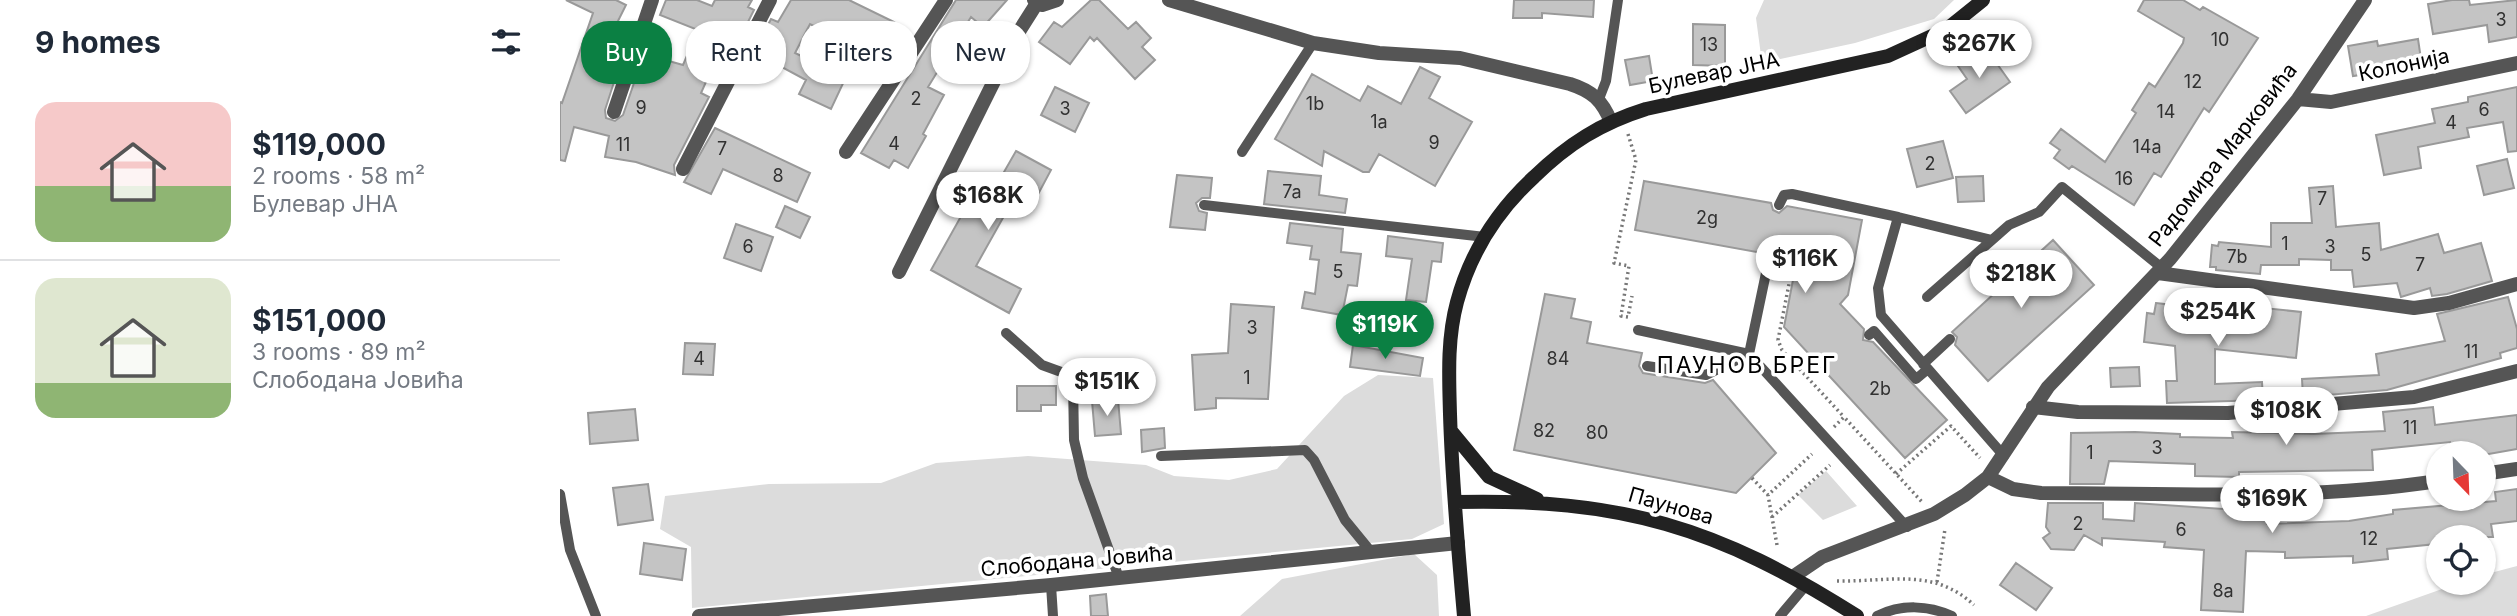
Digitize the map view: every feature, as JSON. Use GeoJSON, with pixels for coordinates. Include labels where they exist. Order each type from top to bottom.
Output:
{"type":"FeatureCollection","features":[{"type":"Feature","properties":{"kind":"main road","name":"Булевар ЈНА"},"geometry":{"type":"LineString","coordinates":[[1464,616],[1450,431],[1450,348],[1457,304],[1472,259],[1509,202],[1561,150],[1611,122],[1646,109],[1888,56],[1947,29],[1983,0]]}},
{"type":"Feature","properties":{"kind":"main road"},"geometry":{"type":"LineString","coordinates":[[1450,431],[1489,477],[1545,502]]}},
{"type":"Feature","properties":{"kind":"main road","name":"Паунова"},"geometry":{"type":"LineString","coordinates":[[1455,502],[1545,502],[1587,506],[1668,523],[1756,557],[1800,580],[1857,616]]}},
{"type":"Feature","properties":{"kind":"street"},"geometry":{"type":"LineString","coordinates":[[614,112],[652,0]]}},
{"type":"Feature","properties":{"kind":"street"},"geometry":{"type":"LineString","coordinates":[[683,169],[771,0]]}},
{"type":"Feature","properties":{"kind":"street"},"geometry":{"type":"LineString","coordinates":[[846,152],[946,0]]}},
{"type":"Feature","properties":{"kind":"street"},"geometry":{"type":"LineString","coordinates":[[899,272],[1035,2],[1046,4],[1057,0]]}},
{"type":"Feature","properties":{"kind":"street"},"geometry":{"type":"LineString","coordinates":[[1168,0],[1194,5],[1313,43],[1379,53],[1460,58],[1570,84],[1586,89],[1599,99],[1611,122]]}},
{"type":"Feature","properties":{"kind":"street","name":"Радомира Марковића"},"geometry":{"type":"LineString","coordinates":[[1800,580],[1822,557],[1907,527],[1934,514],[1990,474],[2033,407],[2060,373],[2160,270],[2298,99],[2365,0]]}},
{"type":"Feature","properties":{"kind":"street","name":"Колонија"},"geometry":{"type":"LineString","coordinates":[[2298,99],[2331,102],[2517,63]]}},
{"type":"Feature","properties":{"kind":"street"},"geometry":{"type":"LineString","coordinates":[[2160,270],[2414,308],[2449,303],[2517,284]]}},
{"type":"Feature","properties":{"kind":"street"},"geometry":{"type":"LineString","coordinates":[[2033,407],[2078,412],[2228,413],[2414,397],[2517,371]]}},
{"type":"Feature","properties":{"kind":"street"},"geometry":{"type":"LineString","coordinates":[[2496,472],[2517,469]]}},
{"type":"Feature","properties":{"kind":"street"},"geometry":{"type":"LineString","coordinates":[[1990,474],[2013,489],[2041,493],[2319,494],[2426,482]]}},
{"type":"Feature","properties":{"kind":"street","name":"Слободана Јовића"},"geometry":{"type":"LineString","coordinates":[[699,616],[1051,585],[1458,543]]}},
{"type":"Feature","properties":{"kind":"lane"},"geometry":{"type":"LineString","coordinates":[[1599,99],[1606,81],[1618,0]]}},
{"type":"Feature","properties":{"kind":"lane"},"geometry":{"type":"LineString","coordinates":[[1241,152],[1313,43]]}},
{"type":"Feature","properties":{"kind":"lane","name":"Радомира Марковића"},"geometry":{"type":"LineString","coordinates":[[1927,297],[2009,225],[2039,212],[2059,185],[2160,270]]}},
{"type":"Feature","properties":{"kind":"lane"},"geometry":{"type":"LineString","coordinates":[[1779,205],[1784,195],[1792,194],[1898,216],[1992,240]]}},
{"type":"Feature","properties":{"kind":"lane"},"geometry":{"type":"LineString","coordinates":[[1204,205],[1485,237]]}},
{"type":"Feature","properties":{"kind":"lane"},"geometry":{"type":"LineString","coordinates":[[1898,216],[1878,288],[1878,308],[2004,456]]}},
{"type":"Feature","properties":{"kind":"lane"},"geometry":{"type":"LineString","coordinates":[[1749,354],[1770,254]]}},
{"type":"Feature","properties":{"kind":"lane"},"geometry":{"type":"LineString","coordinates":[[1638,330],[1749,354],[1907,527]]}},
{"type":"Feature","properties":{"kind":"lane"},"geometry":{"type":"LineString","coordinates":[[1869,335],[1874,331],[1916,379],[1950,339]]}},
{"type":"Feature","properties":{"kind":"lane"},"geometry":{"type":"LineString","coordinates":[[1006,333],[1042,365],[1064,373],[1073,381],[1074,440],[1083,478],[1119,578]]}},
{"type":"Feature","properties":{"kind":"lane"},"geometry":{"type":"LineString","coordinates":[[1647,366],[1706,375],[1749,354]]}},
{"type":"Feature","properties":{"kind":"lane"},"geometry":{"type":"LineString","coordinates":[[1161,456],[1305,450],[1314,460],[1345,520],[1372,553]]}},
{"type":"Feature","properties":{"kind":"lane"},"geometry":{"type":"LineString","coordinates":[[560,494],[570,550],[596,616]]}},
{"type":"Feature","properties":{"kind":"lane"},"geometry":{"type":"LineString","coordinates":[[1780,616],[1800,580]]}},
{"type":"Feature","properties":{"kind":"lane"},"geometry":{"type":"LineString","coordinates":[[1051,585],[1053,616]]}},
{"type":"Feature","properties":{"kind":"lane"},"geometry":{"type":"LineString","coordinates":[[1878,616],[1891,609],[1915,607],[1939,610],[1952,616]]}},
{"type":"Feature","properties":{"kind":"path"},"geometry":{"type":"LineString","coordinates":[[1628,134],[1636,160],[1614,263],[1629,266],[1621,316],[1628,317],[1632,296]]}},
{"type":"Feature","properties":{"kind":"path"},"geometry":{"type":"LineString","coordinates":[[1767,274],[1790,279],[1778,340],[1782,350],[1934,514]]}},
{"type":"Feature","properties":{"kind":"path"},"geometry":{"type":"LineString","coordinates":[[1832,428],[1844,417]]}},
{"type":"Feature","properties":{"kind":"path"},"geometry":{"type":"LineString","coordinates":[[1896,474],[1951,426],[1990,474]]}},
{"type":"Feature","properties":{"kind":"path"},"geometry":{"type":"LineString","coordinates":[[1768,495],[1812,454]]}},
{"type":"Feature","properties":{"kind":"path"},"geometry":{"type":"LineString","coordinates":[[1772,517],[1830,465]]}},
{"type":"Feature","properties":{"kind":"path"},"geometry":{"type":"LineString","coordinates":[[1752,478],[1768,495],[1777,545]]}},
{"type":"Feature","properties":{"kind":"path"},"geometry":{"type":"LineString","coordinates":[[1937,582],[1948,506]]}},
{"type":"Feature","properties":{"kind":"path"},"geometry":{"type":"LineString","coordinates":[[1836,581],[1930,579],[1957,589],[1974,605]]}},
{"type":"Feature","properties":{"kind":"shaded area"},"geometry":{"type":"Polygon","coordinates":[[[1764,0],[1954,0],[1934,19],[1855,43],[1762,63],[1756,18],[1764,0]]]}},
{"type":"Feature","properties":{"kind":"shaded area"},"geometry":{"type":"Polygon","coordinates":[[[1378,375],[1433,378],[1444,524],[1412,539],[692,608],[691,547],[660,529],[665,496],[769,484],[881,483],[936,463],[1028,456],[1146,465],[1174,476],[1229,480],[1277,469],[1344,396],[1378,375]]]}},
{"type":"Feature","properties":{"kind":"shaded area"},"geometry":{"type":"Polygon","coordinates":[[[1826,471],[1857,506],[1823,520],[1798,495],[1826,471]]]}},
{"type":"Feature","properties":{"kind":"shaded area"},"geometry":{"type":"Polygon","coordinates":[[[1414,554],[1437,575],[1439,616],[1240,616],[1282,579],[1414,554]]]}},
{"type":"Feature","properties":{"kind":"shaded area"},"geometry":{"type":"Polygon","coordinates":[[[2517,566],[2517,616],[2366,616],[2426,595],[2496,595],[2496,572],[2517,566]]]}},
{"type":"Feature","properties":{"kind":"building"},"geometry":{"type":"Polygon","coordinates":[[[566,0],[616,0],[626,5],[618,21],[590,21],[593,13],[566,0]]]}},
{"type":"Feature","properties":{"kind":"building"},"geometry":{"type":"Polygon","coordinates":[[[666,0],[697,0],[712,6],[715,0],[752,0],[748,7],[754,10],[748,21],[686,21],[686,25],[660,15],[666,0]]]}},
{"type":"Feature","properties":{"kind":"building"},"geometry":{"type":"Polygon","coordinates":[[[791,0],[849,0],[892,21],[800,21],[800,43],[795,53],[800,55],[800,77],[786,69],[786,21],[779,21],[791,0]]]}},
{"type":"Feature","properties":{"kind":"building"},"geometry":{"type":"Polygon","coordinates":[[[956,0],[1007,0],[988,21],[976,21],[971,17],[969,21],[943,21],[956,0]]]}},
{"type":"Feature","properties":{"kind":"building"},"geometry":{"type":"Polygon","coordinates":[[[1091,0],[1099,0],[1128,29],[1136,22],[1151,38],[1142,47],[1155,60],[1135,79],[1097,38],[1094,41],[1090,37],[1070,64],[1039,42],[1054,22],[1062,27],[1091,0]]]}},
{"type":"Feature","properties":{"kind":"building"},"geometry":{"type":"Polygon","coordinates":[[[1514,0],[1594,0],[1593,17],[1542,13],[1542,18],[1513,18],[1514,0]]]}},
{"type":"Feature","properties":{"kind":"building"},"geometry":{"type":"Polygon","coordinates":[[[2144,0],[2183,0],[2200,10],[2203,7],[2258,38],[2209,112],[2204,108],[2161,177],[2154,173],[2134,205],[2072,166],[2069,169],[2054,158],[2060,150],[2050,143],[2061,129],[2105,162],[2136,113],[2132,110],[2149,83],[2155,87],[2184,38],[2138,11],[2144,0]]]}},
{"type":"Feature","properties":{"kind":"building"},"geometry":{"type":"Polygon","coordinates":[[[2469,0],[2470,5],[2517,0],[2517,37],[2489,42],[2487,25],[2433,34],[2428,4],[2469,0]]]}},
{"type":"Feature","properties":{"kind":"building"},"geometry":{"type":"Polygon","coordinates":[[[1693,24],[1725,25],[1725,66],[1693,65],[1693,24]]]}},
{"type":"Feature","properties":{"kind":"building"},"geometry":{"type":"Polygon","coordinates":[[[2418,39],[2422,66],[2353,76],[2348,46],[2377,41],[2378,46],[2418,39]]]}},
{"type":"Feature","properties":{"kind":"building"},"geometry":{"type":"Polygon","coordinates":[[[931,40],[931,82],[928,87],[944,95],[908,168],[894,160],[889,168],[861,153],[904,84],[917,84],[917,63],[931,40]]]}},
{"type":"Feature","properties":{"kind":"building"},"geometry":{"type":"Polygon","coordinates":[[[1985,47],[2010,82],[1966,113],[1950,91],[1967,79],[1958,66],[1985,47]]]}},
{"type":"Feature","properties":{"kind":"building"},"geometry":{"type":"Polygon","coordinates":[[[581,48],[581,84],[613,84],[605,110],[606,118],[615,121],[623,115],[634,84],[672,84],[672,62],[683,65],[686,58],[686,84],[705,84],[701,93],[709,97],[674,165],[675,175],[636,162],[605,157],[609,136],[574,127],[565,161],[560,160],[560,102],[562,103],[581,48]]]}},
{"type":"Feature","properties":{"kind":"building"},"geometry":{"type":"Polygon","coordinates":[[[1649,56],[1653,81],[1630,85],[1625,60],[1649,56]]]}},
{"type":"Feature","properties":{"kind":"building"},"geometry":{"type":"Polygon","coordinates":[[[1420,67],[1440,77],[1429,98],[1472,122],[1435,186],[1379,154],[1369,172],[1363,172],[1324,151],[1322,166],[1275,139],[1312,74],[1360,101],[1368,86],[1401,104],[1420,67]]]}},
{"type":"Feature","properties":{"kind":"building"},"geometry":{"type":"Polygon","coordinates":[[[804,84],[843,84],[831,109],[799,94],[804,84]]]}},
{"type":"Feature","properties":{"kind":"building"},"geometry":{"type":"Polygon","coordinates":[[[1055,87],[1089,103],[1075,132],[1041,115],[1055,87]]]}},
{"type":"Feature","properties":{"kind":"building"},"geometry":{"type":"Polygon","coordinates":[[[2517,87],[2517,151],[2508,152],[2503,122],[2467,128],[2469,137],[2418,147],[2421,168],[2384,175],[2376,135],[2435,123],[2432,109],[2468,102],[2468,97],[2517,87]]]}},
{"type":"Feature","properties":{"kind":"building"},"geometry":{"type":"Polygon","coordinates":[[[715,128],[810,173],[797,202],[723,169],[711,194],[684,182],[715,128]]]}},
{"type":"Feature","properties":{"kind":"building"},"geometry":{"type":"Polygon","coordinates":[[[1943,141],[1953,178],[1917,187],[1907,149],[1943,141]]]}},
{"type":"Feature","properties":{"kind":"building"},"geometry":{"type":"Polygon","coordinates":[[[1016,151],[1051,170],[1035,200],[1018,191],[976,266],[1021,289],[1009,313],[931,270],[978,186],[992,193],[1016,151]]]}},
{"type":"Feature","properties":{"kind":"building"},"geometry":{"type":"Polygon","coordinates":[[[2507,159],[2514,188],[2484,195],[2477,166],[2507,159]]]}},
{"type":"Feature","properties":{"kind":"building"},"geometry":{"type":"Polygon","coordinates":[[[1268,171],[1321,176],[1319,195],[1347,199],[1345,213],[1264,204],[1268,171]]]}},
{"type":"Feature","properties":{"kind":"building"},"geometry":{"type":"Polygon","coordinates":[[[1177,175],[1212,178],[1210,198],[1202,198],[1196,203],[1199,211],[1207,213],[1205,230],[1170,227],[1177,175]]]}},
{"type":"Feature","properties":{"kind":"building"},"geometry":{"type":"Polygon","coordinates":[[[1983,176],[1984,201],[1958,202],[1956,177],[1983,176]]]}},
{"type":"Feature","properties":{"kind":"building"},"geometry":{"type":"Polygon","coordinates":[[[1644,181],[1771,203],[1773,210],[1779,213],[1787,206],[1862,220],[1848,295],[1840,304],[1864,329],[1863,340],[1873,342],[1947,420],[1905,458],[1784,327],[1797,259],[1778,256],[1776,249],[1771,246],[1762,253],[1635,230],[1644,181]]]}},
{"type":"Feature","properties":{"kind":"building"},"geometry":{"type":"Polygon","coordinates":[[[2333,186],[2336,227],[2379,223],[2381,250],[2438,234],[2444,253],[2481,243],[2492,281],[2447,294],[2432,296],[2430,288],[2401,297],[2397,283],[2354,287],[2352,270],[2331,270],[2331,260],[2299,259],[2299,265],[2261,265],[2260,274],[2216,270],[2216,267],[2210,267],[2212,245],[2218,246],[2219,242],[2271,247],[2271,223],[2312,223],[2309,188],[2333,186]]]}},
{"type":"Feature","properties":{"kind":"building"},"geometry":{"type":"Polygon","coordinates":[[[785,206],[810,217],[800,238],[776,227],[785,206]]]}},
{"type":"Feature","properties":{"kind":"building"},"geometry":{"type":"Polygon","coordinates":[[[1290,223],[1343,229],[1341,252],[1361,254],[1357,286],[1348,285],[1342,315],[1302,308],[1305,292],[1315,294],[1319,260],[1310,259],[1312,246],[1287,243],[1290,223]]]}},
{"type":"Feature","properties":{"kind":"building"},"geometry":{"type":"Polygon","coordinates":[[[736,224],[773,237],[761,271],[724,258],[736,224]]]}},
{"type":"Feature","properties":{"kind":"building"},"geometry":{"type":"Polygon","coordinates":[[[1388,236],[1443,243],[1441,262],[1432,261],[1426,302],[1406,300],[1412,259],[1386,256],[1388,236]]]}},
{"type":"Feature","properties":{"kind":"building"},"geometry":{"type":"Polygon","coordinates":[[[2053,240],[2094,285],[1988,381],[1955,345],[1957,337],[1952,332],[2053,240]]]}},
{"type":"Feature","properties":{"kind":"building"},"geometry":{"type":"Polygon","coordinates":[[[1545,294],[1575,299],[1571,318],[1591,322],[1587,343],[1642,353],[1639,366],[1643,373],[1705,383],[1713,380],[1776,453],[1736,493],[1514,450],[1545,294]]]}},
{"type":"Feature","properties":{"kind":"building"},"geometry":{"type":"Polygon","coordinates":[[[2508,297],[2517,329],[2517,348],[2500,353],[2501,358],[2387,390],[2303,397],[2302,379],[2379,375],[2376,354],[2445,341],[2437,314],[2508,297]]]}},
{"type":"Feature","properties":{"kind":"building"},"geometry":{"type":"Polygon","coordinates":[[[2156,303],[2181,306],[2181,314],[2207,317],[2217,306],[2226,305],[2233,310],[2237,320],[2263,322],[2264,308],[2301,312],[2296,358],[2215,349],[2215,384],[2262,382],[2263,400],[2167,403],[2166,381],[2177,381],[2175,346],[2144,342],[2147,313],[2154,314],[2156,303]]]}},
{"type":"Feature","properties":{"kind":"building"},"geometry":{"type":"Polygon","coordinates":[[[1231,304],[1274,307],[1268,399],[1216,398],[1216,408],[1195,410],[1192,355],[1228,353],[1231,304]]]}},
{"type":"Feature","properties":{"kind":"building"},"geometry":{"type":"Polygon","coordinates":[[[685,343],[715,344],[713,375],[683,374],[685,343]]]}},
{"type":"Feature","properties":{"kind":"building"},"geometry":{"type":"Polygon","coordinates":[[[1353,345],[1423,358],[1420,376],[1350,367],[1353,345]]]}},
{"type":"Feature","properties":{"kind":"building"},"geometry":{"type":"Polygon","coordinates":[[[2139,367],[2140,386],[2111,387],[2110,368],[2139,367]]]}},
{"type":"Feature","properties":{"kind":"building"},"geometry":{"type":"Polygon","coordinates":[[[1017,386],[1056,386],[1056,405],[1041,405],[1041,411],[1017,411],[1017,386]]]}},
{"type":"Feature","properties":{"kind":"building"},"geometry":{"type":"Polygon","coordinates":[[[1118,399],[1121,434],[1095,436],[1092,401],[1118,399]]]}},
{"type":"Feature","properties":{"kind":"building"},"geometry":{"type":"Polygon","coordinates":[[[2433,407],[2435,425],[2517,415],[2517,449],[2496,453],[2496,441],[2426,441],[2426,444],[2372,450],[2373,470],[2239,472],[2239,477],[2195,476],[2195,464],[2109,461],[2104,484],[2070,484],[2071,433],[2135,432],[2180,434],[2180,437],[2233,438],[2232,432],[2314,434],[2385,431],[2383,412],[2433,407]]]}},
{"type":"Feature","properties":{"kind":"building"},"geometry":{"type":"Polygon","coordinates":[[[635,409],[638,440],[590,444],[588,413],[635,409]]]}},
{"type":"Feature","properties":{"kind":"building"},"geometry":{"type":"Polygon","coordinates":[[[1164,428],[1165,448],[1142,452],[1141,430],[1164,428]]]}},
{"type":"Feature","properties":{"kind":"building"},"geometry":{"type":"Polygon","coordinates":[[[648,484],[653,520],[618,525],[613,488],[648,484]]]}},
{"type":"Feature","properties":{"kind":"building"},"geometry":{"type":"Polygon","coordinates":[[[2517,489],[2517,521],[2491,525],[2426,525],[2426,545],[2387,549],[2388,559],[2353,563],[2353,556],[2285,558],[2285,552],[2246,551],[2243,612],[2201,610],[2204,550],[2164,547],[2165,542],[2102,538],[2102,545],[2084,535],[2074,550],[2051,549],[2043,538],[2050,533],[2046,527],[2048,503],[2103,503],[2103,519],[2134,521],[2135,503],[2268,512],[2267,524],[2349,521],[2393,514],[2393,510],[2426,507],[2426,511],[2496,511],[2496,492],[2517,489]]]}},
{"type":"Feature","properties":{"kind":"building"},"geometry":{"type":"Polygon","coordinates":[[[644,543],[686,549],[682,580],[640,574],[644,543]]]}},
{"type":"Feature","properties":{"kind":"building"},"geometry":{"type":"Polygon","coordinates":[[[2016,563],[2052,588],[2036,610],[2000,585],[2016,563]]]}},
{"type":"Feature","properties":{"kind":"building"},"geometry":{"type":"Polygon","coordinates":[[[1106,594],[1108,616],[1091,616],[1090,596],[1106,594]]]}},
{"type":"Feature","properties":{"kind":"district","name":"ПАУНОВ БРЕГ"},"geometry":{"type":"Point","coordinates":[1747,365]}}]}
